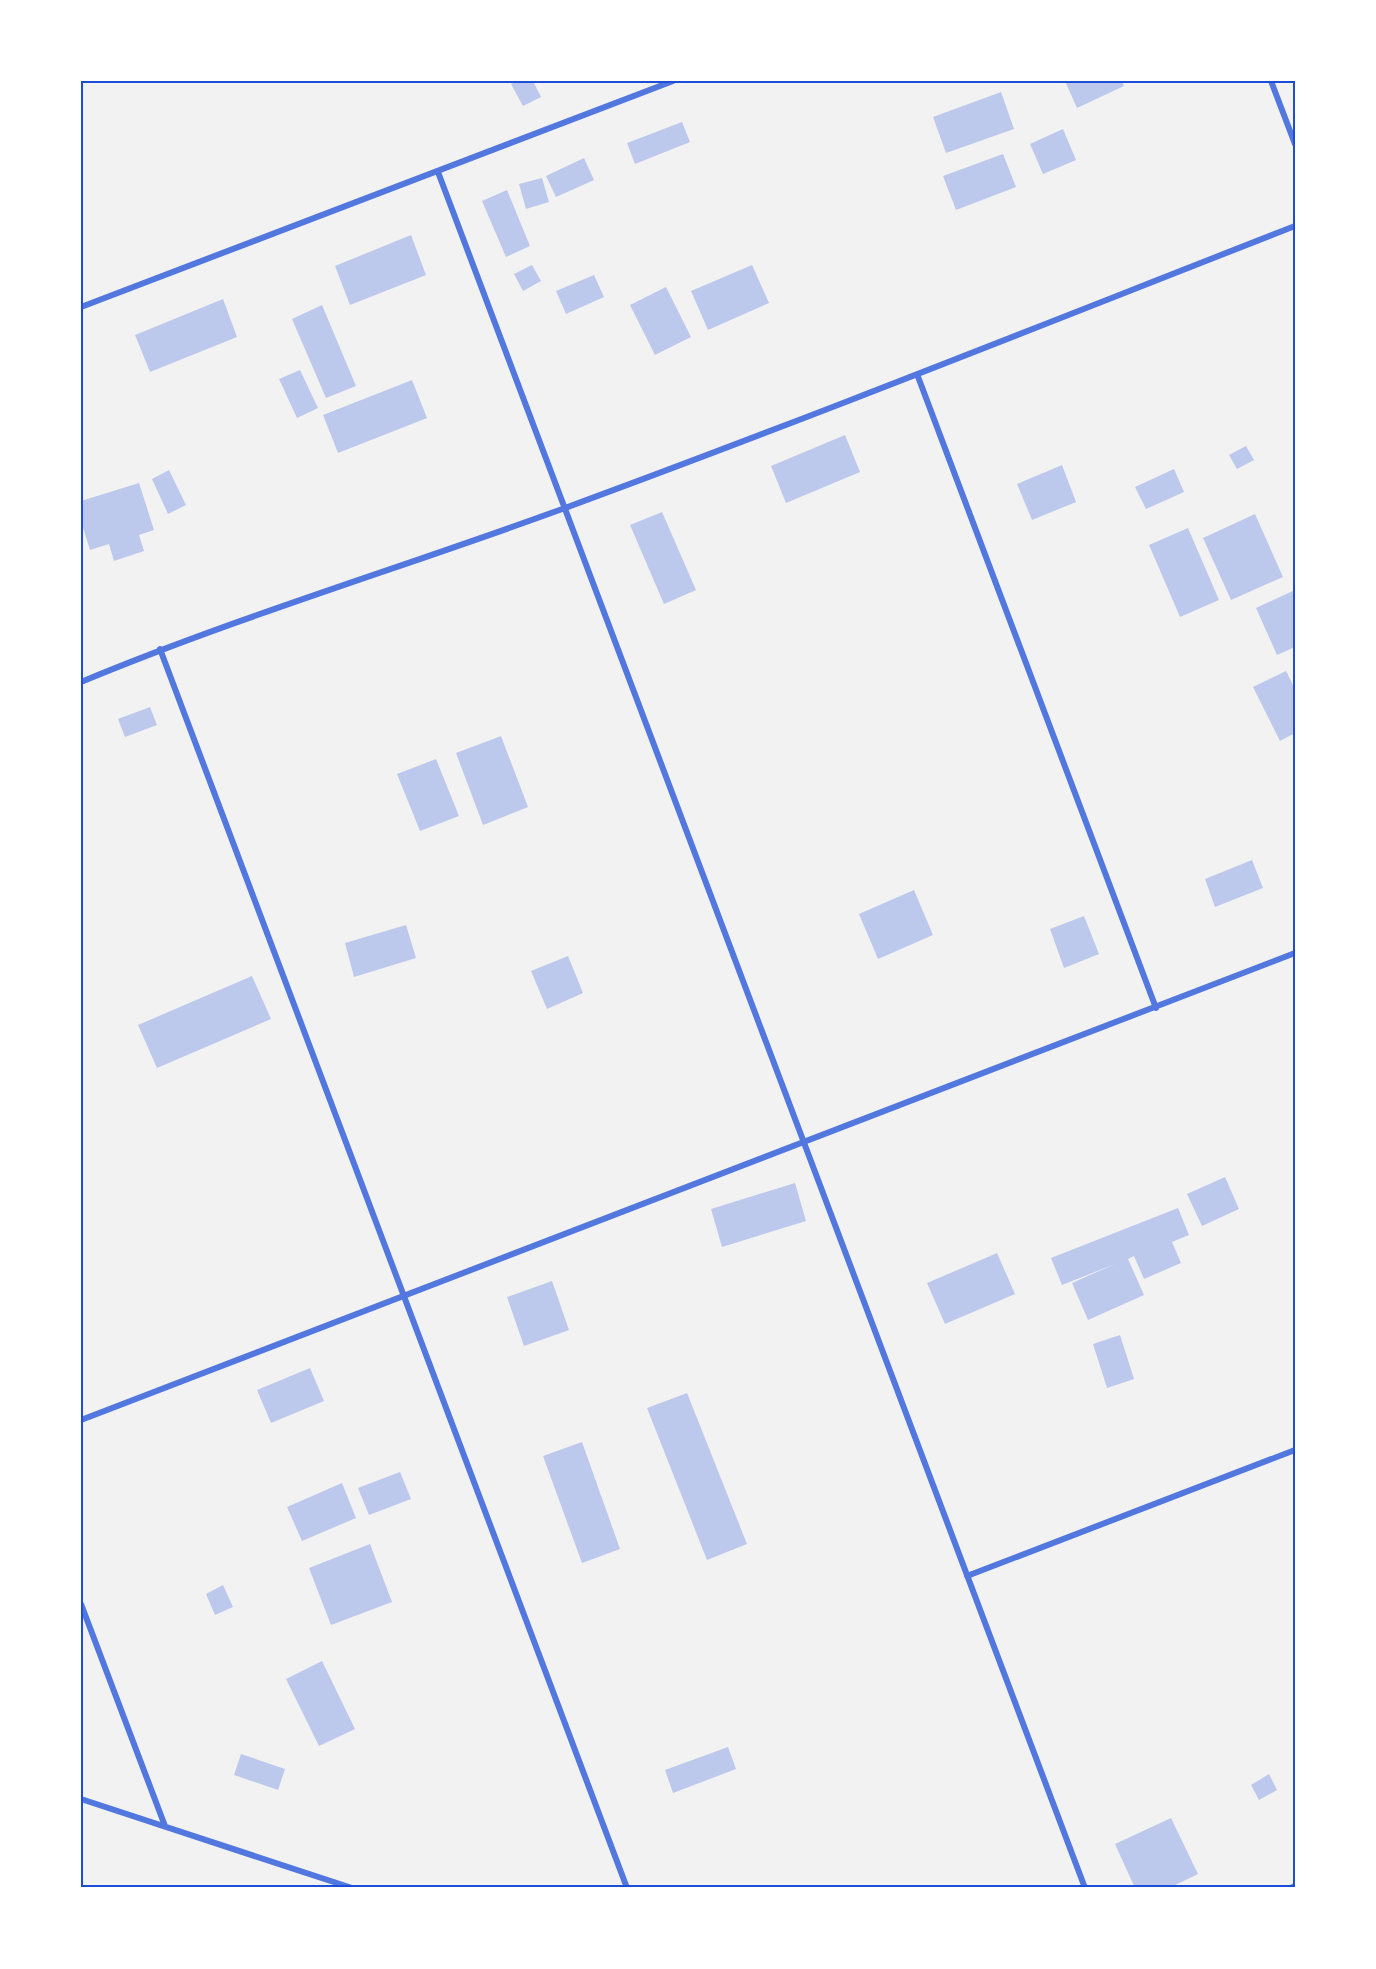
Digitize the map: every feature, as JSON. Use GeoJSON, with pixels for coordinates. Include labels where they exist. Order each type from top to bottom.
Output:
{"type":"FeatureCollection","features":[{"type":"Feature","properties":{"kind":"street"},"geometry":{"type":"LineString","coordinates":[[81,307],[673,81]]}},
{"type":"Feature","properties":{"kind":"street"},"geometry":{"type":"LineString","coordinates":[[1271,81],[1295,144]]}},
{"type":"Feature","properties":{"kind":"street"},"geometry":{"type":"LineString","coordinates":[[438,172],[1085,1888]]}},
{"type":"Feature","properties":{"kind":"street"},"geometry":{"type":"LineString","coordinates":[[81,682],[160,649],[564,508],[917,374],[1295,226]]}},
{"type":"Feature","properties":{"kind":"street"},"geometry":{"type":"LineString","coordinates":[[917,374],[1156,1008]]}},
{"type":"Feature","properties":{"kind":"street"},"geometry":{"type":"LineString","coordinates":[[160,649],[627,1888]]}},
{"type":"Feature","properties":{"kind":"street"},"geometry":{"type":"LineString","coordinates":[[81,1420],[1295,953]]}},
{"type":"Feature","properties":{"kind":"street"},"geometry":{"type":"LineString","coordinates":[[967,1576],[1295,1450]]}},
{"type":"Feature","properties":{"kind":"street"},"geometry":{"type":"LineString","coordinates":[[81,1604],[165,1826]]}},
{"type":"Feature","properties":{"kind":"street"},"geometry":{"type":"LineString","coordinates":[[81,1799],[352,1888]]}},
{"type":"Feature","properties":{"kind":"street"},"geometry":{"type":"LineString","coordinates":[[1291,1888],[1295,1886]]}},
{"type":"Feature","properties":{"kind":"building"},"geometry":{"type":"Polygon","coordinates":[[[517,81],[533,81],[541,97],[523,106],[511,84],[517,81]]]}},
{"type":"Feature","properties":{"kind":"building"},"geometry":{"type":"Polygon","coordinates":[[[1065,81],[1122,81],[1124,86],[1077,108],[1065,81]]]}},
{"type":"Feature","properties":{"kind":"building"},"geometry":{"type":"Polygon","coordinates":[[[1001,92],[1014,129],[946,153],[933,117],[1001,92]]]}},
{"type":"Feature","properties":{"kind":"building"},"geometry":{"type":"Polygon","coordinates":[[[682,122],[690,142],[635,164],[627,143],[682,122]]]}},
{"type":"Feature","properties":{"kind":"building"},"geometry":{"type":"Polygon","coordinates":[[[1063,129],[1076,160],[1043,174],[1030,144],[1063,129]]]}},
{"type":"Feature","properties":{"kind":"building"},"geometry":{"type":"Polygon","coordinates":[[[1003,154],[1016,187],[956,210],[943,176],[1003,154]]]}},
{"type":"Feature","properties":{"kind":"building"},"geometry":{"type":"Polygon","coordinates":[[[584,158],[594,180],[556,197],[546,176],[584,158]]]}},
{"type":"Feature","properties":{"kind":"building"},"geometry":{"type":"Polygon","coordinates":[[[542,178],[549,202],[526,209],[519,184],[542,178]]]}},
{"type":"Feature","properties":{"kind":"building"},"geometry":{"type":"Polygon","coordinates":[[[507,190],[530,246],[506,257],[482,201],[507,190]]]}},
{"type":"Feature","properties":{"kind":"building"},"geometry":{"type":"Polygon","coordinates":[[[411,235],[426,275],[350,305],[335,266],[411,235]]]}},
{"type":"Feature","properties":{"kind":"building"},"geometry":{"type":"Polygon","coordinates":[[[532,265],[541,281],[523,291],[514,274],[532,265]]]}},
{"type":"Feature","properties":{"kind":"building"},"geometry":{"type":"Polygon","coordinates":[[[752,265],[769,303],[708,330],[691,291],[752,265]]]}},
{"type":"Feature","properties":{"kind":"building"},"geometry":{"type":"Polygon","coordinates":[[[594,275],[604,297],[566,314],[556,291],[594,275]]]}},
{"type":"Feature","properties":{"kind":"building"},"geometry":{"type":"Polygon","coordinates":[[[666,287],[691,337],[655,355],[630,305],[666,287]]]}},
{"type":"Feature","properties":{"kind":"building"},"geometry":{"type":"Polygon","coordinates":[[[223,299],[237,337],[150,372],[135,335],[223,299]]]}},
{"type":"Feature","properties":{"kind":"building"},"geometry":{"type":"Polygon","coordinates":[[[322,305],[356,386],[326,398],[292,319],[322,305]]]}},
{"type":"Feature","properties":{"kind":"building"},"geometry":{"type":"Polygon","coordinates":[[[300,370],[318,408],[297,418],[279,379],[300,370]]]}},
{"type":"Feature","properties":{"kind":"building"},"geometry":{"type":"Polygon","coordinates":[[[412,380],[427,418],[338,453],[323,415],[412,380]]]}},
{"type":"Feature","properties":{"kind":"building"},"geometry":{"type":"Polygon","coordinates":[[[845,435],[860,472],[786,503],[771,466],[845,435]]]}},
{"type":"Feature","properties":{"kind":"building"},"geometry":{"type":"Polygon","coordinates":[[[1246,446],[1254,460],[1237,469],[1229,455],[1246,446]]]}},
{"type":"Feature","properties":{"kind":"building"},"geometry":{"type":"Polygon","coordinates":[[[1062,465],[1076,502],[1032,520],[1017,484],[1062,465]]]}},
{"type":"Feature","properties":{"kind":"building"},"geometry":{"type":"Polygon","coordinates":[[[1174,469],[1184,492],[1146,509],[1135,487],[1174,469]]]}},
{"type":"Feature","properties":{"kind":"building"},"geometry":{"type":"Polygon","coordinates":[[[169,470],[186,505],[168,514],[152,479],[169,470]]]}},
{"type":"Feature","properties":{"kind":"building"},"geometry":{"type":"Polygon","coordinates":[[[139,483],[154,530],[139,535],[144,551],[114,561],[109,544],[90,550],[81,521],[81,501],[139,483]]]}},
{"type":"Feature","properties":{"kind":"building"},"geometry":{"type":"Polygon","coordinates":[[[662,512],[696,590],[664,604],[630,525],[662,512]]]}},
{"type":"Feature","properties":{"kind":"building"},"geometry":{"type":"Polygon","coordinates":[[[1255,514],[1283,577],[1231,600],[1203,538],[1255,514]]]}},
{"type":"Feature","properties":{"kind":"building"},"geometry":{"type":"Polygon","coordinates":[[[1188,528],[1219,600],[1180,617],[1149,545],[1188,528]]]}},
{"type":"Feature","properties":{"kind":"building"},"geometry":{"type":"Polygon","coordinates":[[[1295,590],[1295,647],[1277,655],[1256,608],[1295,590]]]}},
{"type":"Feature","properties":{"kind":"building"},"geometry":{"type":"Polygon","coordinates":[[[1286,671],[1295,689],[1295,733],[1280,741],[1253,687],[1286,671]]]}},
{"type":"Feature","properties":{"kind":"building"},"geometry":{"type":"Polygon","coordinates":[[[150,707],[157,725],[125,737],[118,719],[150,707]]]}},
{"type":"Feature","properties":{"kind":"building"},"geometry":{"type":"Polygon","coordinates":[[[501,736],[528,807],[483,825],[456,753],[501,736]]]}},
{"type":"Feature","properties":{"kind":"building"},"geometry":{"type":"Polygon","coordinates":[[[436,759],[459,816],[420,831],[397,774],[436,759]]]}},
{"type":"Feature","properties":{"kind":"building"},"geometry":{"type":"Polygon","coordinates":[[[1252,860],[1263,888],[1215,907],[1205,879],[1252,860]]]}},
{"type":"Feature","properties":{"kind":"building"},"geometry":{"type":"Polygon","coordinates":[[[914,890],[933,935],[878,959],[859,914],[914,890]]]}},
{"type":"Feature","properties":{"kind":"building"},"geometry":{"type":"Polygon","coordinates":[[[1084,916],[1099,954],[1064,968],[1050,929],[1084,916]]]}},
{"type":"Feature","properties":{"kind":"building"},"geometry":{"type":"Polygon","coordinates":[[[406,925],[416,958],[354,977],[345,943],[406,925]]]}},
{"type":"Feature","properties":{"kind":"building"},"geometry":{"type":"Polygon","coordinates":[[[568,956],[583,993],[547,1009],[531,971],[568,956]]]}},
{"type":"Feature","properties":{"kind":"building"},"geometry":{"type":"Polygon","coordinates":[[[252,976],[271,1019],[157,1068],[138,1025],[252,976]]]}},
{"type":"Feature","properties":{"kind":"building"},"geometry":{"type":"Polygon","coordinates":[[[1225,1177],[1239,1209],[1202,1226],[1187,1194],[1225,1177]]]}},
{"type":"Feature","properties":{"kind":"building"},"geometry":{"type":"Polygon","coordinates":[[[795,1183],[806,1221],[722,1247],[711,1209],[795,1183]]]}},
{"type":"Feature","properties":{"kind":"building"},"geometry":{"type":"Polygon","coordinates":[[[1178,1208],[1189,1235],[1172,1242],[1181,1263],[1144,1279],[1134,1256],[1128,1259],[1144,1295],[1088,1320],[1072,1283],[1115,1264],[1062,1285],[1051,1258],[1178,1208]]]}},
{"type":"Feature","properties":{"kind":"building"},"geometry":{"type":"Polygon","coordinates":[[[997,1253],[1015,1294],[945,1324],[927,1283],[997,1253]]]}},
{"type":"Feature","properties":{"kind":"building"},"geometry":{"type":"Polygon","coordinates":[[[552,1281],[569,1330],[524,1346],[507,1297],[552,1281]]]}},
{"type":"Feature","properties":{"kind":"building"},"geometry":{"type":"Polygon","coordinates":[[[1120,1335],[1134,1379],[1107,1388],[1093,1344],[1120,1335]]]}},
{"type":"Feature","properties":{"kind":"building"},"geometry":{"type":"Polygon","coordinates":[[[310,1368],[324,1401],[271,1423],[257,1390],[310,1368]]]}},
{"type":"Feature","properties":{"kind":"building"},"geometry":{"type":"Polygon","coordinates":[[[687,1393],[747,1544],[707,1560],[647,1408],[687,1393]]]}},
{"type":"Feature","properties":{"kind":"building"},"geometry":{"type":"Polygon","coordinates":[[[582,1442],[620,1549],[582,1563],[543,1456],[582,1442]]]}},
{"type":"Feature","properties":{"kind":"building"},"geometry":{"type":"Polygon","coordinates":[[[400,1472],[411,1499],[369,1515],[358,1488],[400,1472]]]}},
{"type":"Feature","properties":{"kind":"building"},"geometry":{"type":"Polygon","coordinates":[[[342,1483],[356,1518],[302,1541],[287,1507],[342,1483]]]}},
{"type":"Feature","properties":{"kind":"building"},"geometry":{"type":"Polygon","coordinates":[[[370,1544],[392,1602],[331,1625],[309,1568],[370,1544]]]}},
{"type":"Feature","properties":{"kind":"building"},"geometry":{"type":"Polygon","coordinates":[[[223,1585],[233,1607],[215,1615],[206,1594],[223,1585]]]}},
{"type":"Feature","properties":{"kind":"building"},"geometry":{"type":"Polygon","coordinates":[[[322,1661],[355,1729],[319,1746],[286,1679],[322,1661]]]}},
{"type":"Feature","properties":{"kind":"building"},"geometry":{"type":"Polygon","coordinates":[[[728,1747],[736,1769],[673,1793],[665,1770],[728,1747]]]}},
{"type":"Feature","properties":{"kind":"building"},"geometry":{"type":"Polygon","coordinates":[[[241,1754],[285,1769],[278,1790],[234,1775],[241,1754]]]}},
{"type":"Feature","properties":{"kind":"building"},"geometry":{"type":"Polygon","coordinates":[[[1269,1774],[1277,1790],[1259,1800],[1251,1785],[1269,1774]]]}},
{"type":"Feature","properties":{"kind":"building"},"geometry":{"type":"Polygon","coordinates":[[[1171,1818],[1198,1874],[1169,1888],[1135,1888],[1115,1844],[1171,1818]]]}}]}
